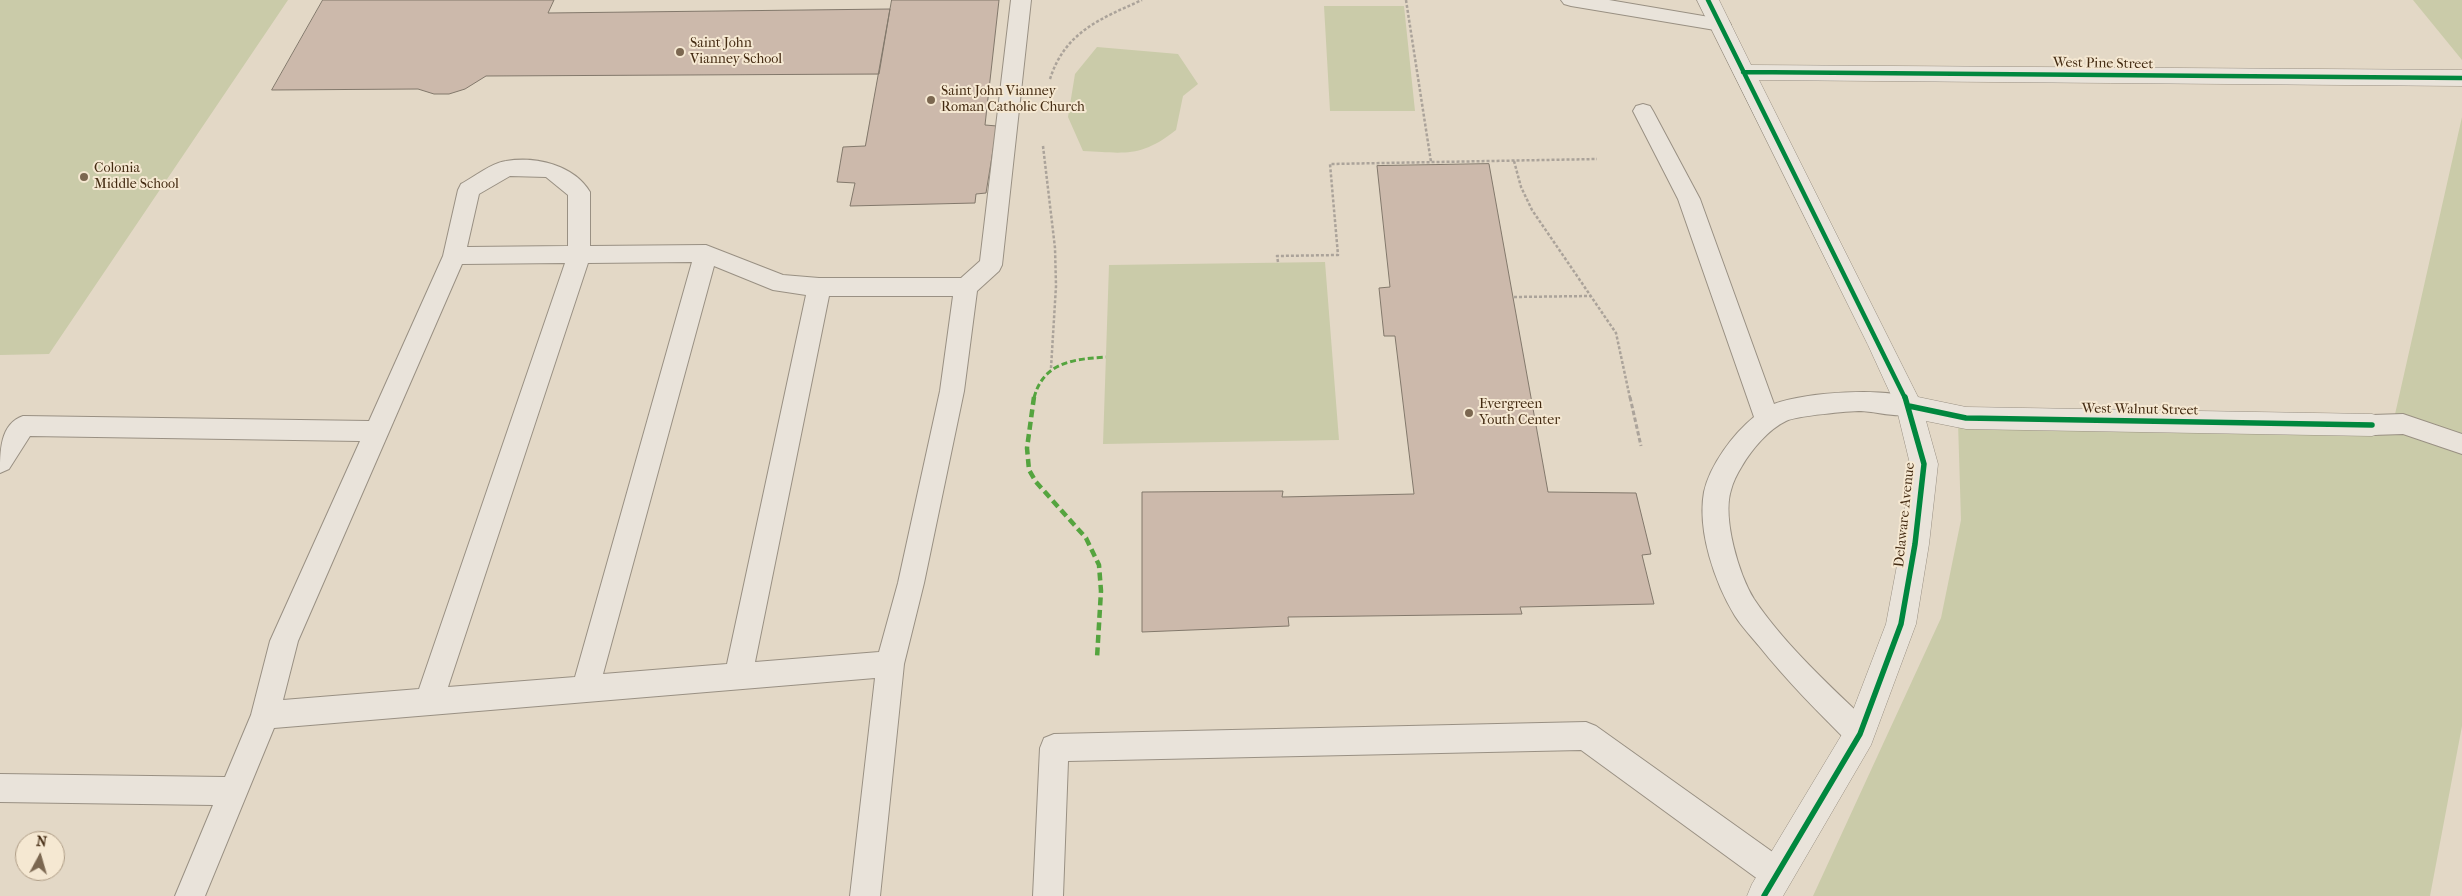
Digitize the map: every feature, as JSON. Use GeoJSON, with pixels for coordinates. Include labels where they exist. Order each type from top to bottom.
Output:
{"type":"FeatureCollection","features":[{"type":"Feature","properties":{"kind":"street","name":"Delaware Avenue"},"geometry":{"type":"LineString","coordinates":[[1708,0],[1909,406],[1924,464],[1915,544],[1902,624],[1860,734],[1771,885]]}},
{"type":"Feature","properties":{"kind":"street","name":"West Pine Street"},"geometry":{"type":"LineString","coordinates":[[1743,72],[2462,78]]}},
{"type":"Feature","properties":{"kind":"street","name":"West Walnut Street"},"geometry":{"type":"LineString","coordinates":[[1909,406],[1966,418],[2372,425]]}},
{"type":"Feature","properties":{"kind":"lane"},"geometry":{"type":"LineString","coordinates":[[454,256],[706,253],[781,284],[819,287],[966,286],[991,265],[1021,0]]}},
{"type":"Feature","properties":{"kind":"lane"},"geometry":{"type":"LineString","coordinates":[[1571,0],[1721,25]]}},
{"type":"Feature","properties":{"kind":"lane"},"geometry":{"type":"LineString","coordinates":[[1643,111],[1689,199],[1768,421]]}},
{"type":"Feature","properties":{"kind":"lane"},"geometry":{"type":"LineString","coordinates":[[190,896],[265,715],[284,641],[454,256],[469,190],[507,168],[551,170],[579,192],[579,256],[429,701]]}},
{"type":"Feature","properties":{"kind":"lane"},"geometry":{"type":"LineString","coordinates":[[585,690],[706,253]]}},
{"type":"Feature","properties":{"kind":"lane"},"geometry":{"type":"LineString","coordinates":[[865,896],[890,664],[911,583],[952,391],[966,286]]}},
{"type":"Feature","properties":{"kind":"lane"},"geometry":{"type":"LineString","coordinates":[[738,676],[819,287]]}},
{"type":"Feature","properties":{"kind":"lane"},"geometry":{"type":"LineString","coordinates":[[1860,734],[1796,671],[1745,608],[1732,583],[1721,552],[1717,524],[1717,492],[1725,472],[1738,450],[1768,421],[1782,411],[1860,401],[1909,406]]}},
{"type":"Feature","properties":{"kind":"lane"},"geometry":{"type":"LineString","coordinates":[[2372,425],[2403,424],[2462,444]]}},
{"type":"Feature","properties":{"kind":"lane"},"geometry":{"type":"LineString","coordinates":[[0,462],[23,426],[376,431]]}},
{"type":"Feature","properties":{"kind":"lane"},"geometry":{"type":"LineString","coordinates":[[265,715],[890,664]]}},
{"type":"Feature","properties":{"kind":"lane"},"geometry":{"type":"LineString","coordinates":[[1048,896],[1054,748],[1586,736],[1771,885]]}},
{"type":"Feature","properties":{"kind":"lane"},"geometry":{"type":"LineString","coordinates":[[0,788],[233,791]]}},
{"type":"Feature","properties":{"kind":"path"},"geometry":{"type":"LineString","coordinates":[[1050,81],[1052,71],[1071,38],[1093,23],[1142,0]]}},
{"type":"Feature","properties":{"kind":"path"},"geometry":{"type":"LineString","coordinates":[[1406,0],[1431,162]]}},
{"type":"Feature","properties":{"kind":"path"},"geometry":{"type":"LineString","coordinates":[[1042,139],[1055,248],[1056,286],[1051,368]]}},
{"type":"Feature","properties":{"kind":"path"},"geometry":{"type":"LineString","coordinates":[[1278,262],[1277,256],[1338,255],[1330,164],[1597,159]]}},
{"type":"Feature","properties":{"kind":"path"},"geometry":{"type":"LineString","coordinates":[[1514,161],[1521,187],[1532,210],[1616,333],[1642,446]]}},
{"type":"Feature","properties":{"kind":"path"},"geometry":{"type":"LineString","coordinates":[[1514,297],[1590,296]]}},
{"type":"Feature","properties":{"kind":"green space","name":"Colonia Middle School"},"geometry":{"type":"Polygon","coordinates":[[[0,0],[288,0],[49,354],[0,355],[0,0]]]}},
{"type":"Feature","properties":{"kind":"green space"},"geometry":{"type":"Polygon","coordinates":[[[2413,0],[2462,0],[2462,60],[2413,0]]]}},
{"type":"Feature","properties":{"kind":"green space"},"geometry":{"type":"Polygon","coordinates":[[[1324,6],[1404,6],[1415,111],[1330,111],[1324,6]]]}},
{"type":"Feature","properties":{"kind":"green space"},"geometry":{"type":"Polygon","coordinates":[[[1097,47],[1178,54],[1198,84],[1183,96],[1176,130],[1152,145],[1132,152],[1083,151],[1068,117],[1075,74],[1097,47]]]}},
{"type":"Feature","properties":{"kind":"green space"},"geometry":{"type":"Polygon","coordinates":[[[2462,117],[2462,726],[2430,896],[1813,896],[1941,618],[1961,520],[1958,422],[2391,432],[2462,117]]]}},
{"type":"Feature","properties":{"kind":"green space"},"geometry":{"type":"Polygon","coordinates":[[[1325,262],[1339,440],[1103,444],[1109,265],[1325,262]]]}},
{"type":"Feature","properties":{"kind":"building","name":"Saint John Vianney School"},"geometry":{"type":"Polygon","coordinates":[[[323,0],[554,0],[548,13],[890,9],[879,74],[486,76],[465,89],[449,94],[434,94],[418,89],[272,90],[323,0]]]}},
{"type":"Feature","properties":{"kind":"building","name":"Saint John Vianney Roman Catholic Church"},"geometry":{"type":"Polygon","coordinates":[[[892,0],[999,0],[985,125],[997,126],[986,193],[976,194],[975,203],[850,206],[855,183],[837,182],[843,147],[865,146],[892,0]]]}},
{"type":"Feature","properties":{"kind":"building","name":"Evergreen Youth Center"},"geometry":{"type":"Polygon","coordinates":[[[1489,164],[1548,492],[1636,493],[1651,554],[1642,555],[1654,604],[1520,607],[1522,614],[1288,617],[1289,626],[1142,632],[1142,492],[1283,491],[1282,497],[1414,494],[1395,336],[1384,336],[1379,288],[1390,287],[1377,166],[1489,164]]]}},
{"type":"Feature","properties":{"kind":"marked path"},"geometry":{"type":"LineString","coordinates":[[1097,658],[1101,591],[1099,565],[1096,555],[1081,530],[1033,478],[1027,464],[1027,453],[1031,411],[1040,382],[1047,373],[1069,361],[1106,357]]}},
{"type":"Feature","properties":{"kind":"cycle path"},"geometry":{"type":"LineString","coordinates":[[1708,0],[1881,345],[1909,406],[1924,464],[1915,544],[1901,624],[1860,734],[1764,896]]}},
{"type":"Feature","properties":{"kind":"cycle path"},"geometry":{"type":"LineString","coordinates":[[1743,72],[2462,78]]}},
{"type":"Feature","properties":{"kind":"cycle path"},"geometry":{"type":"LineString","coordinates":[[1909,406],[1966,418],[2372,425]]}},
{"type":"Feature","properties":{"kind":"place","name":"Saint John Vianney School"},"geometry":{"type":"Point","coordinates":[680,52]}},
{"type":"Feature","properties":{"kind":"place","name":"Saint John Vianney Roman Catholic Church"},"geometry":{"type":"Point","coordinates":[931,100]}},
{"type":"Feature","properties":{"kind":"place","name":"Colonia Middle School"},"geometry":{"type":"Point","coordinates":[84,177]}},
{"type":"Feature","properties":{"kind":"place","name":"Evergreen Youth Center"},"geometry":{"type":"Point","coordinates":[1469,413]}}]}
